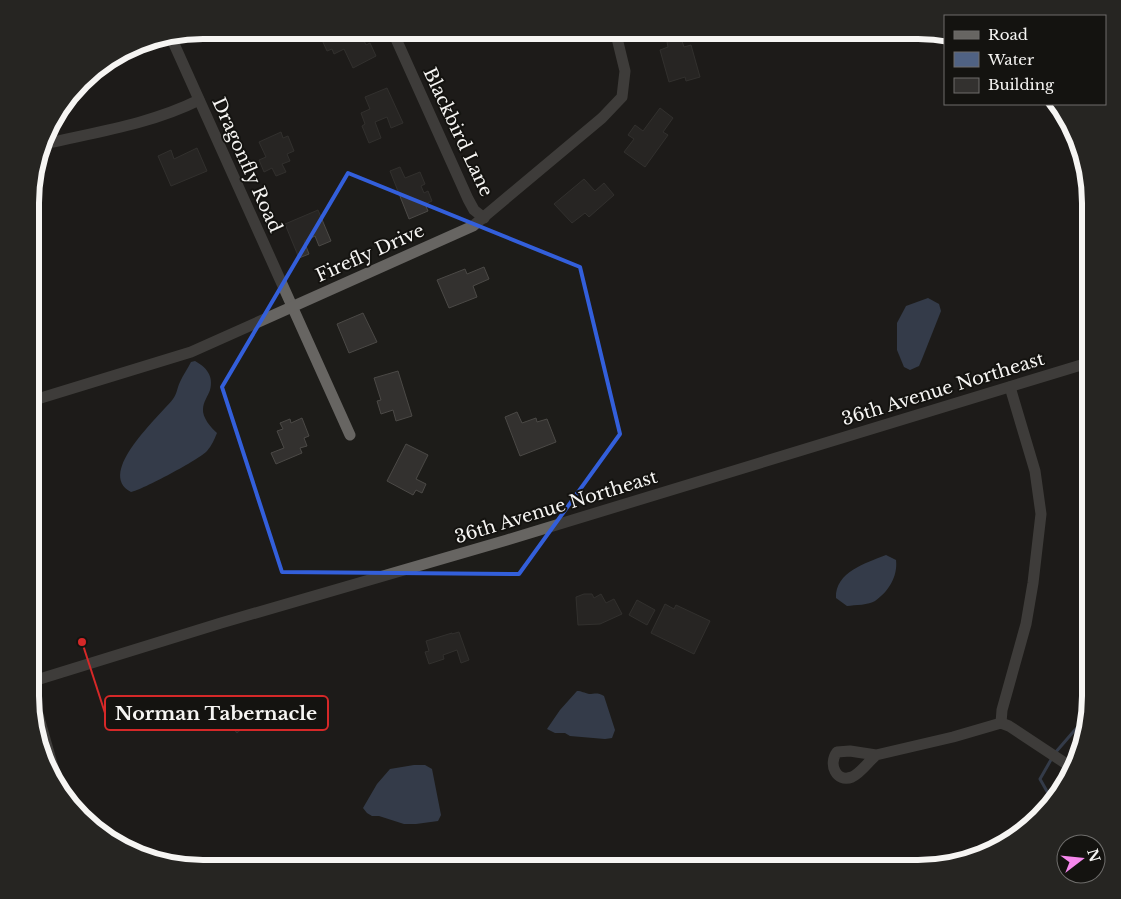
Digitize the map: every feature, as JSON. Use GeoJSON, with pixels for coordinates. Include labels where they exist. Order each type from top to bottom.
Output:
{"type":"FeatureCollection","features":[{"type":"Feature","properties":{"kind":"street","name":"Blackbird Lane"},"geometry":{"type":"LineString","coordinates":[[396,39],[468,199],[474,210],[484,218]]}},
{"type":"Feature","properties":{"kind":"street","name":"Firefly Drive"},"geometry":{"type":"LineString","coordinates":[[39,399],[176,358],[457,233],[484,218],[602,118],[622,97],[625,71],[617,39]]}},
{"type":"Feature","properties":{"kind":"street","name":"Dragonfly Road"},"geometry":{"type":"LineString","coordinates":[[173,42],[350,435]]}},
{"type":"Feature","properties":{"kind":"street"},"geometry":{"type":"LineString","coordinates":[[50,143],[155,118],[181,109],[199,100]]}},
{"type":"Feature","properties":{"kind":"street","name":"36th Avenue Northeast"},"geometry":{"type":"LineString","coordinates":[[39,679],[221,623],[507,540],[1082,365]]}},
{"type":"Feature","properties":{"kind":"street"},"geometry":{"type":"LineString","coordinates":[[1001,723],[1002,710],[1026,624],[1042,514],[1035,470],[1010,387]]}},
{"type":"Feature","properties":{"kind":"street"},"geometry":{"type":"LineString","coordinates":[[876,755],[954,737],[1001,723],[1009,726],[1067,765]]}},
{"type":"Feature","properties":{"kind":"highlighted area"},"geometry":{"type":"Polygon","coordinates":[[[348,173],[580,267],[620,434],[519,574],[282,572],[222,387],[348,173]]]}},
{"type":"Feature","properties":{"kind":"water"},"geometry":{"type":"Polygon","coordinates":[[[928,298],[939,304],[941,311],[919,366],[910,370],[904,367],[897,350],[897,323],[906,306],[928,298]]]}},
{"type":"Feature","properties":{"kind":"water"},"geometry":{"type":"Polygon","coordinates":[[[195,361],[206,369],[211,380],[203,412],[207,422],[217,433],[214,440],[202,455],[158,480],[131,492],[122,483],[121,472],[125,459],[145,431],[173,399],[181,379],[191,362],[195,361]]]}},
{"type":"Feature","properties":{"kind":"water"},"geometry":{"type":"Polygon","coordinates":[[[886,555],[896,560],[896,566],[891,584],[880,597],[875,601],[862,605],[847,606],[836,598],[837,589],[846,575],[861,565],[886,555]]]}},
{"type":"Feature","properties":{"kind":"water"},"geometry":{"type":"Polygon","coordinates":[[[577,691],[604,696],[615,730],[612,738],[570,736],[547,729],[560,710],[577,691]]]}},
{"type":"Feature","properties":{"kind":"water"},"geometry":{"type":"Polygon","coordinates":[[[425,765],[432,769],[441,815],[438,821],[404,824],[367,813],[363,808],[377,784],[390,769],[425,765]]]}},
{"type":"Feature","properties":{"kind":"building"},"geometry":{"type":"Polygon","coordinates":[[[363,39],[366,45],[370,43],[376,56],[353,68],[344,49],[334,54],[332,49],[327,51],[322,40],[363,39]]]}},
{"type":"Feature","properties":{"kind":"building"},"geometry":{"type":"Polygon","coordinates":[[[681,39],[684,47],[691,45],[700,77],[686,81],[685,77],[669,82],[660,50],[668,47],[667,42],[681,39]]]}},
{"type":"Feature","properties":{"kind":"building"},"geometry":{"type":"Polygon","coordinates":[[[387,88],[403,123],[391,128],[387,117],[375,122],[381,138],[369,143],[362,126],[365,124],[361,113],[370,109],[365,97],[387,88]]]}},
{"type":"Feature","properties":{"kind":"building"},"geometry":{"type":"Polygon","coordinates":[[[660,108],[673,118],[663,132],[668,135],[645,167],[624,152],[634,139],[628,135],[635,125],[643,131],[660,108]]]}},
{"type":"Feature","properties":{"kind":"building"},"geometry":{"type":"Polygon","coordinates":[[[281,132],[283,138],[288,136],[294,151],[287,154],[290,161],[282,164],[286,172],[276,176],[272,168],[264,172],[259,160],[266,157],[259,142],[281,132]]]}},
{"type":"Feature","properties":{"kind":"building"},"geometry":{"type":"Polygon","coordinates":[[[197,148],[207,171],[171,186],[158,156],[171,150],[174,159],[197,148]]]}},
{"type":"Feature","properties":{"kind":"building"},"geometry":{"type":"Polygon","coordinates":[[[400,167],[405,178],[420,172],[425,184],[421,186],[424,193],[428,191],[432,201],[425,204],[428,211],[409,219],[390,171],[400,167]]]}},
{"type":"Feature","properties":{"kind":"building"},"geometry":{"type":"Polygon","coordinates":[[[584,179],[595,191],[604,183],[614,195],[589,217],[585,213],[572,223],[554,204],[584,179]]]}},
{"type":"Feature","properties":{"kind":"building"},"geometry":{"type":"Polygon","coordinates":[[[318,210],[331,241],[319,246],[315,236],[304,241],[309,254],[299,258],[285,224],[318,210]]]}},
{"type":"Feature","properties":{"kind":"building"},"geometry":{"type":"Polygon","coordinates":[[[484,267],[489,279],[473,286],[477,297],[449,308],[437,280],[465,269],[467,274],[484,267]]]}},
{"type":"Feature","properties":{"kind":"building"},"geometry":{"type":"Polygon","coordinates":[[[363,313],[377,342],[349,353],[337,324],[363,313]]]}},
{"type":"Feature","properties":{"kind":"building"},"geometry":{"type":"Polygon","coordinates":[[[398,371],[412,416],[396,421],[393,410],[381,414],[377,401],[381,400],[374,378],[398,371]]]}},
{"type":"Feature","properties":{"kind":"building"},"geometry":{"type":"Polygon","coordinates":[[[517,412],[522,423],[536,418],[537,422],[547,419],[556,442],[520,456],[505,417],[517,412]]]}},
{"type":"Feature","properties":{"kind":"building"},"geometry":{"type":"Polygon","coordinates":[[[302,418],[309,436],[304,438],[307,446],[300,448],[302,453],[276,464],[271,453],[284,448],[277,431],[283,429],[280,423],[290,419],[291,423],[302,418]]]}},
{"type":"Feature","properties":{"kind":"building"},"geometry":{"type":"Polygon","coordinates":[[[406,444],[428,455],[416,479],[426,484],[422,493],[416,490],[413,495],[387,481],[406,444]]]}},
{"type":"Feature","properties":{"kind":"building"},"geometry":{"type":"Polygon","coordinates":[[[592,594],[594,598],[601,594],[606,603],[614,599],[622,614],[600,624],[578,625],[576,597],[592,594]]]}},
{"type":"Feature","properties":{"kind":"building"},"geometry":{"type":"Polygon","coordinates":[[[637,600],[655,610],[647,625],[629,615],[637,600]]]}},
{"type":"Feature","properties":{"kind":"building"},"geometry":{"type":"Polygon","coordinates":[[[665,604],[674,609],[676,605],[710,621],[694,654],[651,633],[665,604]]]}},
{"type":"Feature","properties":{"kind":"building"},"geometry":{"type":"Polygon","coordinates":[[[459,632],[469,660],[461,663],[457,650],[443,655],[444,659],[429,664],[425,652],[429,651],[426,641],[459,632]]]}},
{"type":"Feature","properties":{"kind":"building"},"geometry":{"type":"Polygon","coordinates":[[[251,702],[260,713],[237,733],[228,723],[251,702]]]}},
{"type":"Feature","properties":{"kind":"waterway"},"geometry":{"type":"LineString","coordinates":[[1055,753],[1079,726]]}},
{"type":"Feature","properties":{"kind":"waterway"},"geometry":{"type":"LineString","coordinates":[[1049,795],[1040,779],[1052,758]]}},
{"type":"Feature","properties":{"kind":"place","name":"Norman Tabernacle"},"geometry":{"type":"Point","coordinates":[82,642]}}]}
